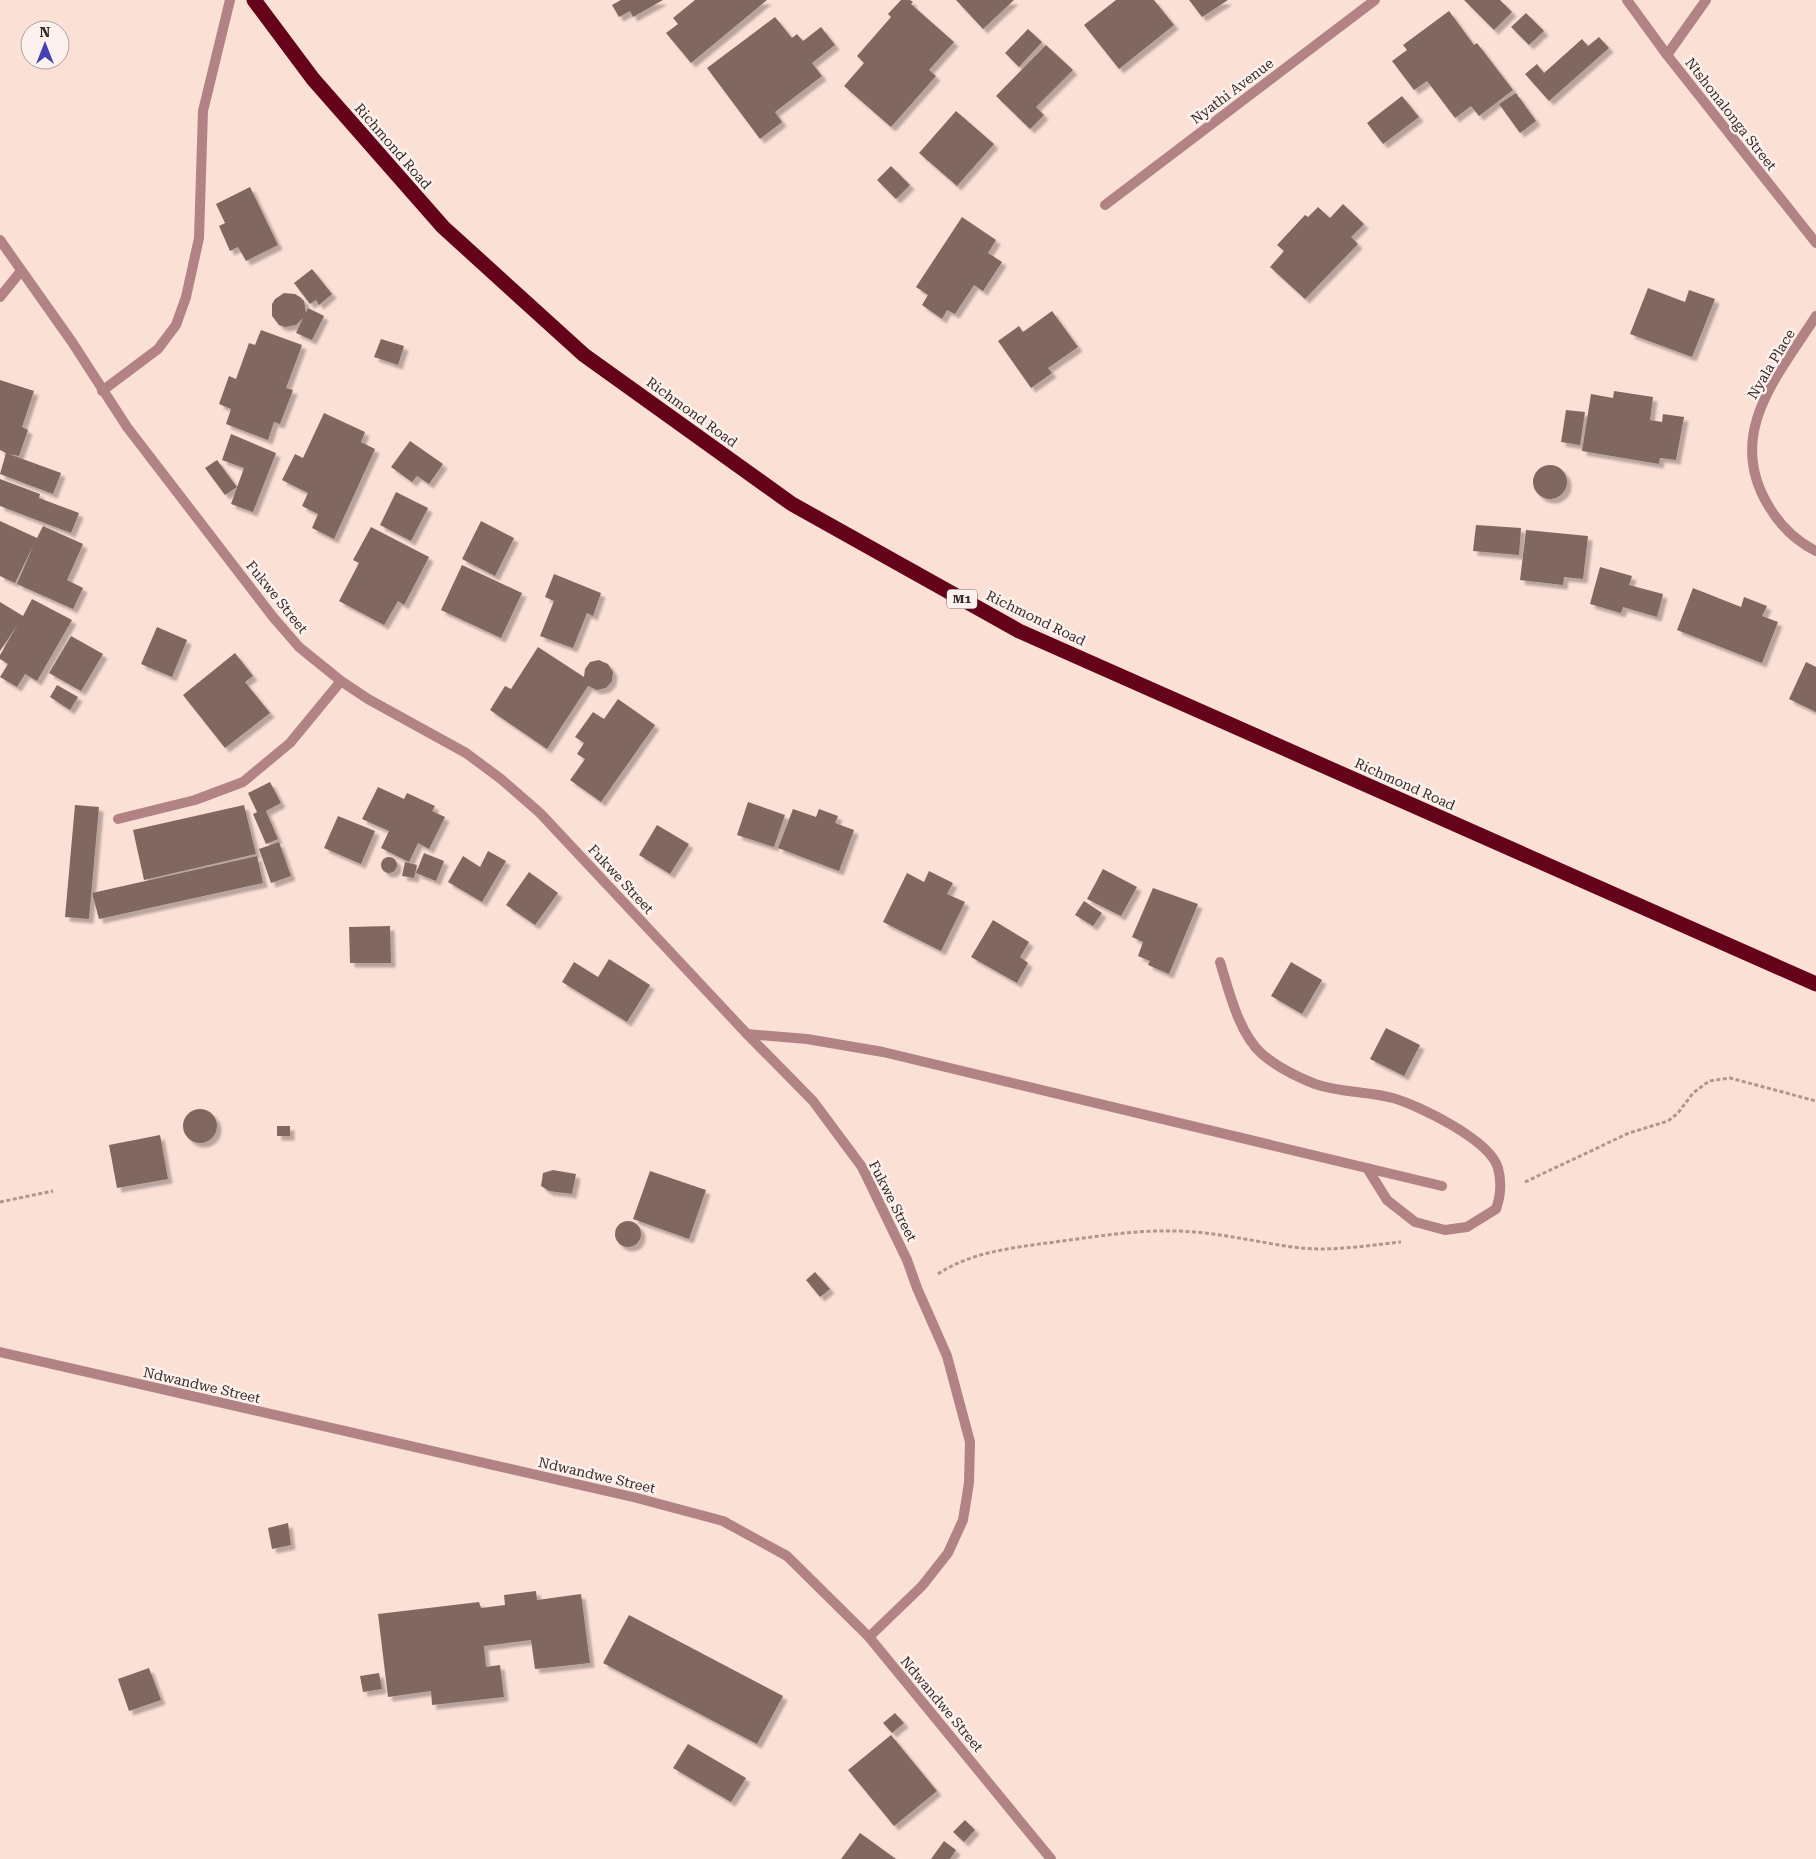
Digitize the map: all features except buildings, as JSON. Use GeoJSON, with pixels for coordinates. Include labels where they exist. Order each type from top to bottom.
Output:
{"type":"FeatureCollection","features":[{"type":"Feature","properties":{"kind":"highway","name":"Richmond Road"},"geometry":{"type":"LineString","coordinates":[[254,0],[313,79],[442,226],[584,355],[792,504],[1019,631],[1816,984]]}},
{"type":"Feature","properties":{"kind":"street"},"geometry":{"type":"LineString","coordinates":[[102,391],[158,349],[176,325],[186,297],[198,238],[203,111],[230,0]]}},
{"type":"Feature","properties":{"kind":"street","name":"Nyathi Avenue"},"geometry":{"type":"LineString","coordinates":[[1105,205],[1375,0]]}},
{"type":"Feature","properties":{"kind":"street","name":"Ntshonalonga Street"},"geometry":{"type":"LineString","coordinates":[[1627,0],[1667,55],[1816,243]]}},
{"type":"Feature","properties":{"kind":"street"},"geometry":{"type":"LineString","coordinates":[[1667,55],[1706,0]]}},
{"type":"Feature","properties":{"kind":"street","name":"Fukwe Street"},"geometry":{"type":"LineString","coordinates":[[0,240],[72,342],[102,391],[273,617],[299,646],[341,681],[368,699],[466,753],[501,779],[540,813],[747,1034],[813,1101],[862,1167],[907,1260],[917,1288],[947,1356],[970,1442],[969,1483],[963,1520],[948,1553],[922,1586],[869,1637]]}},
{"type":"Feature","properties":{"kind":"street"},"geometry":{"type":"LineString","coordinates":[[0,298],[21,271]]}},
{"type":"Feature","properties":{"kind":"street","name":"Nyala Place"},"geometry":{"type":"LineString","coordinates":[[1816,316],[1765,395],[1753,428],[1751,458],[1757,486],[1777,520],[1816,552]]}},
{"type":"Feature","properties":{"kind":"street"},"geometry":{"type":"LineString","coordinates":[[118,819],[195,800],[243,782],[290,743],[341,681]]}},
{"type":"Feature","properties":{"kind":"street"},"geometry":{"type":"LineString","coordinates":[[1220,962],[1236,1016],[1261,1053],[1286,1070],[1315,1084],[1347,1092],[1393,1098],[1435,1114],[1480,1144],[1498,1166],[1501,1192],[1496,1209],[1466,1227],[1445,1230],[1415,1222],[1387,1200],[1367,1168]]}},
{"type":"Feature","properties":{"kind":"street"},"geometry":{"type":"LineString","coordinates":[[747,1034],[807,1039],[883,1052],[1442,1186]]}},
{"type":"Feature","properties":{"kind":"street","name":"Ndwandwe Street"},"geometry":{"type":"LineString","coordinates":[[0,1352],[637,1498],[724,1521],[787,1556],[869,1637],[1051,1859]]}},
{"type":"Feature","properties":{"kind":"path"},"geometry":{"type":"LineString","coordinates":[[1501,1192],[1629,1133],[1668,1121],[1693,1093],[1709,1081],[1730,1078],[1816,1101]]}},
{"type":"Feature","properties":{"kind":"path"},"geometry":{"type":"LineString","coordinates":[[0,1202],[53,1191]]}},
{"type":"Feature","properties":{"kind":"path"},"geometry":{"type":"LineString","coordinates":[[917,1288],[946,1269],[968,1259],[1010,1248],[1125,1233],[1171,1231],[1217,1234],[1293,1247],[1336,1250],[1406,1241],[1445,1230]]}}]}
